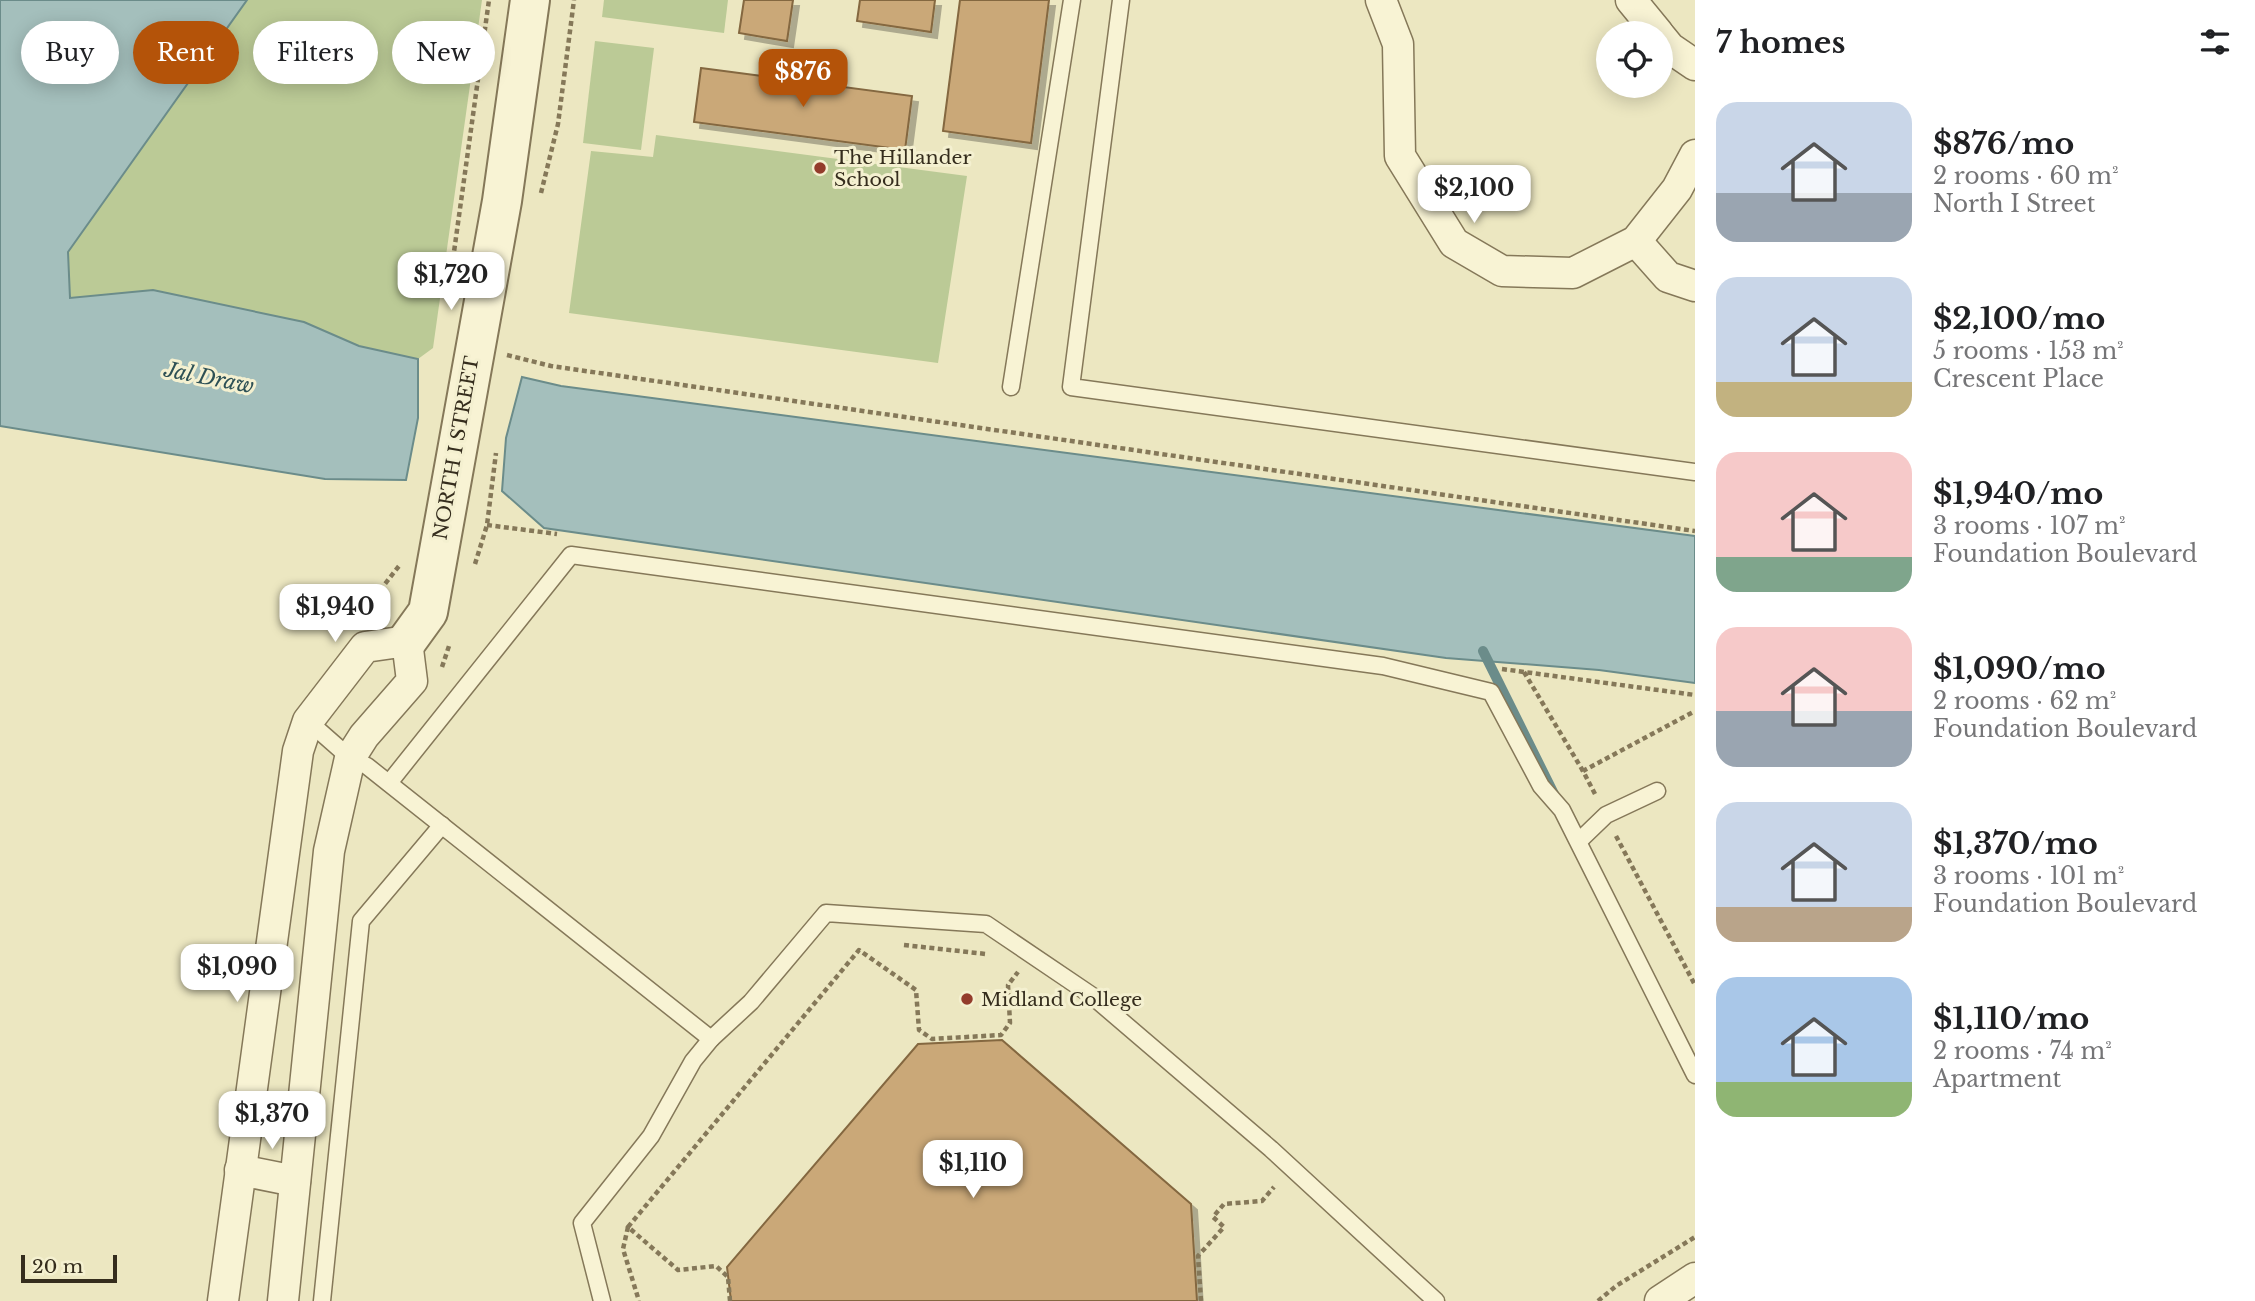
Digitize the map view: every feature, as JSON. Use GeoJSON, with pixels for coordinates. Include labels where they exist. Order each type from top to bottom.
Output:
{"type":"FeatureCollection","features":[{"type":"Feature","properties":{"kind":"street","name":"NORTH I STREET"},"geometry":{"type":"LineString","coordinates":[[407,640],[428,612],[502,201],[530,0]]}},
{"type":"Feature","properties":{"kind":"street"},"geometry":{"type":"LineString","coordinates":[[1381,0],[1398,44],[1400,156],[1454,243],[1502,271],[1573,273],[1636,241],[1676,190],[1695,155]]}},
{"type":"Feature","properties":{"kind":"street"},"geometry":{"type":"LineString","coordinates":[[1631,0],[1648,21]]}},
{"type":"Feature","properties":{"kind":"street"},"geometry":{"type":"LineString","coordinates":[[1673,50],[1695,65]]}},
{"type":"Feature","properties":{"kind":"street"},"geometry":{"type":"LineString","coordinates":[[1636,241],[1668,277],[1695,286]]}},
{"type":"Feature","properties":{"kind":"street"},"geometry":{"type":"LineString","coordinates":[[223,1301],[298,751],[308,721],[365,647],[407,640],[412,681],[364,736],[349,758],[329,851],[283,1301]]}},
{"type":"Feature","properties":{"kind":"street"},"geometry":{"type":"LineString","coordinates":[[240,1170],[295,1181]]}},
{"type":"Feature","properties":{"kind":"street"},"geometry":{"type":"LineString","coordinates":[[1663,1300],[1695,1278]]}},
{"type":"Feature","properties":{"kind":"lane"},"geometry":{"type":"LineString","coordinates":[[1011,387],[1072,0]]}},
{"type":"Feature","properties":{"kind":"lane"},"geometry":{"type":"LineString","coordinates":[[1121,0],[1071,387],[1695,472]]}},
{"type":"Feature","properties":{"kind":"lane"},"geometry":{"type":"LineString","coordinates":[[389,783],[571,555],[1370,665],[1491,692],[1541,786],[1562,810],[1695,1075]]}},
{"type":"Feature","properties":{"kind":"lane"},"geometry":{"type":"LineString","coordinates":[[308,721],[349,758],[367,765],[711,1039]]}},
{"type":"Feature","properties":{"kind":"lane"},"geometry":{"type":"LineString","coordinates":[[1578,841],[1606,815],[1657,791]]}},
{"type":"Feature","properties":{"kind":"lane"},"geometry":{"type":"LineString","coordinates":[[322,1301],[361,921],[442,825]]}},
{"type":"Feature","properties":{"kind":"lane"},"geometry":{"type":"LineString","coordinates":[[602,1301],[582,1223],[651,1136],[693,1062],[711,1039],[751,1002],[826,913],[986,924],[1091,995],[1271,1149],[1436,1301]]}},
{"type":"Feature","properties":{"kind":"path"},"geometry":{"type":"LineString","coordinates":[[507,356],[551,366],[1695,531]]}},
{"type":"Feature","properties":{"kind":"path"},"geometry":{"type":"LineString","coordinates":[[1524,672],[1583,771],[1695,985]]}},
{"type":"Feature","properties":{"kind":"path"},"geometry":{"type":"LineString","coordinates":[[1583,771],[1695,711]]}},
{"type":"Feature","properties":{"kind":"path"},"geometry":{"type":"LineString","coordinates":[[639,1301],[623,1249],[628,1227],[868,940]]}},
{"type":"Feature","properties":{"kind":"path"},"geometry":{"type":"LineString","coordinates":[[903,945],[993,956]]}},
{"type":"Feature","properties":{"kind":"path"},"geometry":{"type":"LineString","coordinates":[[859,950],[916,990],[919,1030],[932,1039],[1001,1034],[1010,1023],[1008,985],[1022,967]]}},
{"type":"Feature","properties":{"kind":"path"},"geometry":{"type":"LineString","coordinates":[[1201,1301],[1198,1256],[1224,1227],[1213,1217],[1224,1203],[1262,1201],[1273,1185],[1282,1191]]}},
{"type":"Feature","properties":{"kind":"path"},"geometry":{"type":"LineString","coordinates":[[628,1227],[678,1270],[716,1266],[728,1277],[730,1301]]}},
{"type":"Feature","properties":{"kind":"path"},"geometry":{"type":"LineString","coordinates":[[1598,1301],[1616,1286],[1695,1237]]}},
{"type":"Feature","properties":{"kind":"green space"},"geometry":{"type":"Polygon","coordinates":[[[247,0],[482,0],[479,21],[392,21],[392,84],[470,84],[433,348],[418,359],[359,346],[304,322],[153,291],[70,298],[68,252],[187,84],[239,84],[239,21],[232,21],[247,0]]]}},
{"type":"Feature","properties":{"kind":"green space"},"geometry":{"type":"Polygon","coordinates":[[[604,0],[728,0],[724,33],[602,17],[604,0]]]}},
{"type":"Feature","properties":{"kind":"green space"},"geometry":{"type":"Polygon","coordinates":[[[595,41],[654,48],[641,150],[583,143],[595,41]]]}},
{"type":"Feature","properties":{"kind":"green space"},"geometry":{"type":"Polygon","coordinates":[[[656,135],[967,176],[938,363],[569,313],[591,151],[653,157],[656,135]]]}},
{"type":"Feature","properties":{"kind":"water","name":"Jal Draw"},"geometry":{"type":"Polygon","coordinates":[[[0,0],[247,0],[232,21],[133,21],[133,84],[187,84],[68,252],[70,298],[153,290],[304,322],[359,346],[418,359],[418,418],[406,480],[325,479],[0,426],[0,0]]]}},
{"type":"Feature","properties":{"kind":"water"},"geometry":{"type":"Polygon","coordinates":[[[522,377],[561,386],[1695,536],[1695,683],[1599,670],[1446,658],[544,528],[502,491],[506,438],[522,377]]]}},
{"type":"Feature","properties":{"kind":"building"},"geometry":{"type":"Polygon","coordinates":[[[744,0],[793,0],[787,41],[739,33],[744,0]]]}},
{"type":"Feature","properties":{"kind":"building"},"geometry":{"type":"Polygon","coordinates":[[[860,0],[935,0],[931,32],[857,21],[860,0]]]}},
{"type":"Feature","properties":{"kind":"building"},"geometry":{"type":"Polygon","coordinates":[[[960,0],[1049,0],[1031,143],[943,131],[960,0]]]}},
{"type":"Feature","properties":{"kind":"building"},"geometry":{"type":"Polygon","coordinates":[[[701,68],[912,96],[905,150],[694,122],[701,68]]]}},
{"type":"Feature","properties":{"kind":"building"},"geometry":{"type":"Polygon","coordinates":[[[1002,1040],[1191,1204],[1197,1301],[731,1301],[727,1267],[918,1044],[1002,1040]]]}},
{"type":"Feature","properties":{"kind":"waterway"},"geometry":{"type":"LineString","coordinates":[[1483,651],[1554,794]]}},
{"type":"Feature","properties":{"kind":"place","name":"The Hillander School"},"geometry":{"type":"Point","coordinates":[820,168]}},
{"type":"Feature","properties":{"kind":"place","name":"Midland College"},"geometry":{"type":"Point","coordinates":[967,999]}}]}
